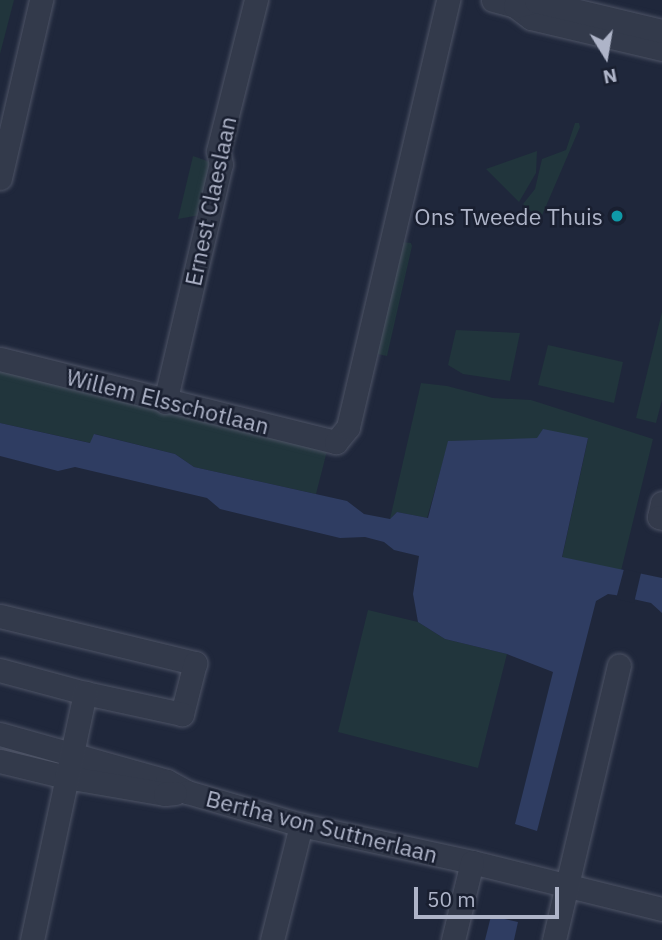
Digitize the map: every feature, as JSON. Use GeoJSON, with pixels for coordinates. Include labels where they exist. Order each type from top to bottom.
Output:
{"type":"FeatureCollection","features":[{"type":"Feature","properties":{"kind":"street"},"geometry":{"type":"LineString","coordinates":[[0,178],[41,0]]}},
{"type":"Feature","properties":{"kind":"street","name":"Ernest Claeslaan"},"geometry":{"type":"LineString","coordinates":[[165,402],[221,164],[218,151],[256,0]]}},
{"type":"Feature","properties":{"kind":"street","name":"Willem Elsschotlaan"},"geometry":{"type":"LineString","coordinates":[[0,359],[335,442],[348,427],[448,0]]}},
{"type":"Feature","properties":{"kind":"street"},"geometry":{"type":"LineString","coordinates":[[508,2],[536,1],[662,31]]}},
{"type":"Feature","properties":{"kind":"street"},"geometry":{"type":"LineString","coordinates":[[508,2],[531,18],[662,49]]}},
{"type":"Feature","properties":{"kind":"street"},"geometry":{"type":"LineString","coordinates":[[0,616],[195,663],[182,714],[85,693],[0,670]]}},
{"type":"Feature","properties":{"kind":"street"},"geometry":{"type":"LineString","coordinates":[[554,940],[619,666]]}},
{"type":"Feature","properties":{"kind":"street"},"geometry":{"type":"LineString","coordinates":[[32,940],[85,693]]}},
{"type":"Feature","properties":{"kind":"street","name":"Bertha von Suttnerlaan"},"geometry":{"type":"LineString","coordinates":[[0,734],[72,752],[167,781],[187,792],[300,825],[472,862],[662,909]]}},
{"type":"Feature","properties":{"kind":"street","name":"Bertha von Suttnerlaan"},"geometry":{"type":"LineString","coordinates":[[0,761],[66,777],[165,794],[187,792]]}},
{"type":"Feature","properties":{"kind":"street"},"geometry":{"type":"LineString","coordinates":[[272,940],[300,825]]}},
{"type":"Feature","properties":{"kind":"street"},"geometry":{"type":"LineString","coordinates":[[453,940],[472,862]]}},
{"type":"Feature","properties":{"kind":"shaded area"},"geometry":{"type":"Polygon","coordinates":[[[0,0],[14,0],[0,54],[0,0]]]}},
{"type":"Feature","properties":{"kind":"shaded area"},"geometry":{"type":"Polygon","coordinates":[[[575,123],[579,123],[580,127],[540,220],[523,204],[535,189],[542,159],[566,150],[575,123]]]}},
{"type":"Feature","properties":{"kind":"shaded area"},"geometry":{"type":"Polygon","coordinates":[[[537,151],[536,173],[519,202],[486,169],[537,151]]]}},
{"type":"Feature","properties":{"kind":"shaded area"},"geometry":{"type":"Polygon","coordinates":[[[193,156],[216,164],[200,215],[178,219],[193,156]]]}},
{"type":"Feature","properties":{"kind":"shaded area"},"geometry":{"type":"Polygon","coordinates":[[[401,242],[411,243],[412,246],[387,356],[373,353],[401,242]]]}},
{"type":"Feature","properties":{"kind":"shaded area"},"geometry":{"type":"Polygon","coordinates":[[[662,312],[662,400],[656,423],[636,418],[662,312]]]}},
{"type":"Feature","properties":{"kind":"shaded area"},"geometry":{"type":"Polygon","coordinates":[[[456,330],[520,333],[510,381],[463,374],[448,365],[456,330]]]}},
{"type":"Feature","properties":{"kind":"shaded area"},"geometry":{"type":"Polygon","coordinates":[[[548,345],[623,362],[614,403],[538,385],[548,345]]]}},
{"type":"Feature","properties":{"kind":"shaded area"},"geometry":{"type":"Polygon","coordinates":[[[0,370],[328,447],[316,494],[194,467],[175,454],[95,434],[91,443],[0,423],[0,370]]]}},
{"type":"Feature","properties":{"kind":"shaded area"},"geometry":{"type":"Polygon","coordinates":[[[421,383],[447,386],[493,398],[531,400],[653,439],[621,571],[562,558],[588,439],[449,441],[427,518],[397,512],[390,519],[421,383]]]}},
{"type":"Feature","properties":{"kind":"shaded area"},"geometry":{"type":"Polygon","coordinates":[[[368,610],[418,622],[445,639],[507,654],[478,768],[338,732],[368,610]]]}},
{"type":"Feature","properties":{"kind":"water"},"geometry":{"type":"Polygon","coordinates":[[[0,423],[90,443],[94,434],[175,454],[194,467],[347,501],[364,514],[390,519],[397,512],[428,518],[448,441],[537,438],[543,429],[588,438],[562,557],[662,578],[662,613],[651,603],[615,595],[608,594],[596,601],[537,831],[515,824],[553,672],[507,654],[445,639],[418,622],[413,594],[419,556],[394,550],[384,542],[365,537],[340,538],[220,509],[207,498],[75,467],[58,471],[0,456],[0,423]]]}},
{"type":"Feature","properties":{"kind":"water"},"geometry":{"type":"Polygon","coordinates":[[[491,916],[518,922],[514,940],[485,940],[491,916]]]}},
{"type":"Feature","properties":{"kind":"pier"},"geometry":{"type":"Polygon","coordinates":[[[624,569],[641,573],[634,603],[616,599],[624,569]]]}},
{"type":"Feature","properties":{"kind":"place","name":"Ons Tweede Thuis"},"geometry":{"type":"Point","coordinates":[617,216]}}]}
